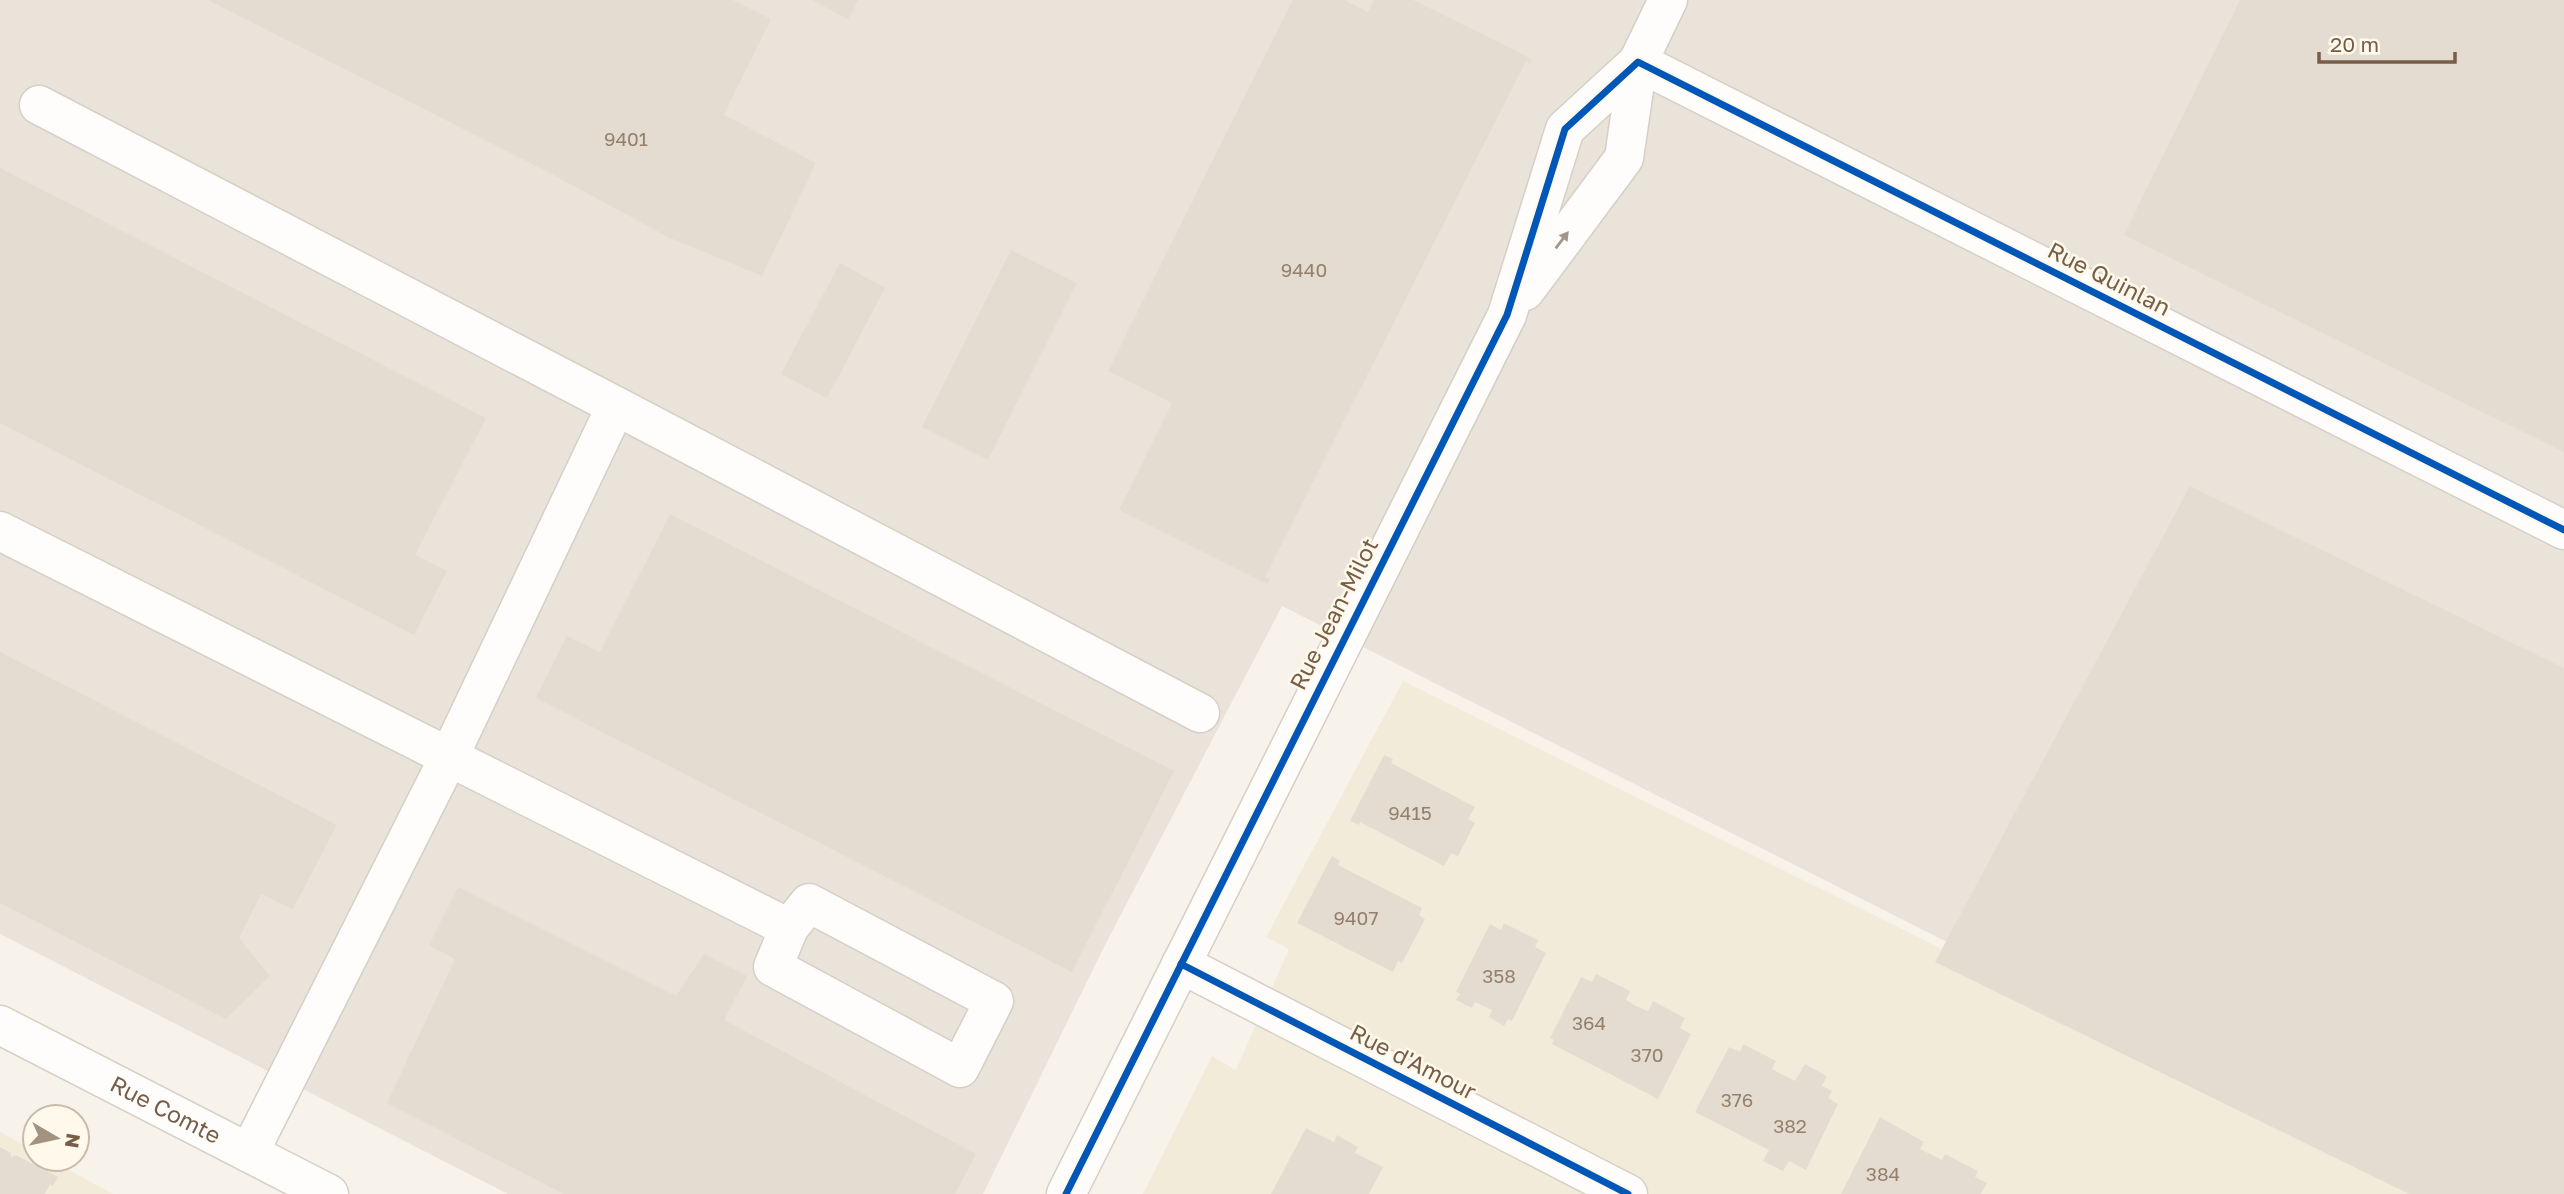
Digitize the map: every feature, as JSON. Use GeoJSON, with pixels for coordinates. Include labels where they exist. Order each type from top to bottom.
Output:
{"type":"FeatureCollection","features":[{"type":"Feature","properties":{"kind":"street","name":"Rue Jean-Milot"},"geometry":{"type":"LineString","coordinates":[[1507,315],[1624,158],[1638,62],[1668,0]]}},
{"type":"Feature","properties":{"kind":"street","name":"Rue Jean-Milot"},"geometry":{"type":"LineString","coordinates":[[1066,1194],[1507,315],[1565,129],[1638,62]]}},
{"type":"Feature","properties":{"kind":"street","name":"Rue Quinlan"},"geometry":{"type":"LineString","coordinates":[[1638,62],[2564,530]]}},
{"type":"Feature","properties":{"kind":"street"},"geometry":{"type":"LineString","coordinates":[[39,105],[1200,713]]}},
{"type":"Feature","properties":{"kind":"street"},"geometry":{"type":"LineString","coordinates":[[249,1153],[449,757],[617,406]]}},
{"type":"Feature","properties":{"kind":"street"},"geometry":{"type":"LineString","coordinates":[[0,531],[789,928]]}},
{"type":"Feature","properties":{"kind":"street"},"geometry":{"type":"LineString","coordinates":[[809,903],[994,1001],[960,1068],[773,967],[789,928],[809,903]]}},
{"type":"Feature","properties":{"kind":"street","name":"Rue d'Amour"},"geometry":{"type":"LineString","coordinates":[[1181,964],[1628,1194]]}},
{"type":"Feature","properties":{"kind":"street","name":"Rue Comte"},"geometry":{"type":"LineString","coordinates":[[0,1025],[329,1194]]}},
{"type":"Feature","properties":{"kind":"shaded area"},"geometry":{"type":"Polygon","coordinates":[[[0,0],[2564,0],[2564,1194],[2446,1194],[1282,606],[1103,949],[983,1194],[508,1194],[0,934],[0,0]]]}},
{"type":"Feature","properties":{"kind":"shaded area"},"geometry":{"type":"Polygon","coordinates":[[[1403,681],[2435,1194],[1143,1194],[1212,1056],[1236,1070],[1289,949],[1266,937],[1403,681]]]}},
{"type":"Feature","properties":{"kind":"shaded area"},"geometry":{"type":"Polygon","coordinates":[[[0,1132],[21,1143],[21,1173],[75,1173],[113,1194],[0,1194],[0,1132]]]}},
{"type":"Feature","properties":{"kind":"building"},"geometry":{"type":"Polygon","coordinates":[[[208,0],[733,0],[771,19],[724,115],[816,163],[762,276],[668,237],[548,172],[208,0]]]}},
{"type":"Feature","properties":{"kind":"building"},"geometry":{"type":"Polygon","coordinates":[[[812,0],[858,0],[848,19],[812,0]]]}},
{"type":"Feature","properties":{"kind":"building"},"geometry":{"type":"Polygon","coordinates":[[[1293,0],[1344,0],[1368,12],[1374,0],[1413,0],[1532,59],[1530,64],[1526,61],[1265,577],[1270,579],[1267,584],[1119,510],[1172,403],[1108,371],[1293,0]]]}},
{"type":"Feature","properties":{"kind":"building"},"geometry":{"type":"Polygon","coordinates":[[[2240,0],[2564,0],[2564,452],[2124,235],[2240,0]]]}},
{"type":"Feature","properties":{"kind":"building"},"geometry":{"type":"Polygon","coordinates":[[[0,168],[486,418],[415,555],[447,571],[414,635],[0,423],[0,168]]]}},
{"type":"Feature","properties":{"kind":"building"},"geometry":{"type":"Polygon","coordinates":[[[1011,250],[1077,283],[988,460],[922,427],[1011,250]]]}},
{"type":"Feature","properties":{"kind":"building"},"geometry":{"type":"Polygon","coordinates":[[[840,263],[885,288],[827,398],[781,374],[840,263]]]}},
{"type":"Feature","properties":{"kind":"building"},"geometry":{"type":"Polygon","coordinates":[[[2190,486],[2564,668],[2564,1194],[2409,1194],[1935,962],[2190,486]]]}},
{"type":"Feature","properties":{"kind":"building"},"geometry":{"type":"Polygon","coordinates":[[[670,514],[1174,771],[1072,972],[536,698],[567,636],[600,652],[670,514]]]}},
{"type":"Feature","properties":{"kind":"building"},"geometry":{"type":"Polygon","coordinates":[[[0,652],[337,825],[293,909],[261,894],[239,938],[270,976],[226,1019],[0,903],[0,652]]]}},
{"type":"Feature","properties":{"kind":"building"},"geometry":{"type":"Polygon","coordinates":[[[1384,755],[1393,759],[1391,763],[1475,807],[1468,819],[1475,823],[1458,856],[1451,853],[1444,866],[1360,822],[1359,825],[1350,821],[1384,755]]]}},
{"type":"Feature","properties":{"kind":"building"},"geometry":{"type":"Polygon","coordinates":[[[1332,856],[1340,861],[1338,865],[1422,908],[1419,915],[1425,919],[1402,963],[1398,961],[1393,972],[1297,923],[1332,856]]]}},
{"type":"Feature","properties":{"kind":"building"},"geometry":{"type":"Polygon","coordinates":[[[458,887],[676,996],[704,954],[747,976],[724,1020],[976,1154],[955,1194],[564,1194],[387,1103],[455,959],[429,945],[458,887]]]}},
{"type":"Feature","properties":{"kind":"building"},"geometry":{"type":"Polygon","coordinates":[[[1504,923],[1538,940],[1535,947],[1546,953],[1512,1021],[1508,1019],[1504,1026],[1489,1017],[1492,1010],[1475,1002],[1472,1008],[1456,1000],[1460,994],[1456,992],[1490,924],[1501,930],[1504,923]]]}},
{"type":"Feature","properties":{"kind":"building"},"geometry":{"type":"Polygon","coordinates":[[[1596,974],[1630,991],[1626,1000],[1636,1006],[1648,1011],[1653,1001],[1685,1018],[1680,1028],[1691,1034],[1658,1099],[1552,1044],[1554,1040],[1550,1038],[1581,977],[1592,982],[1596,974]]]}},
{"type":"Feature","properties":{"kind":"building"},"geometry":{"type":"Polygon","coordinates":[[[1743,1044],[1776,1061],[1772,1069],[1795,1081],[1805,1064],[1827,1076],[1822,1086],[1832,1091],[1828,1098],[1838,1104],[1806,1170],[1789,1161],[1783,1171],[1763,1161],[1769,1150],[1695,1112],[1729,1047],[1740,1052],[1743,1044]]]}},
{"type":"Feature","properties":{"kind":"building"},"geometry":{"type":"Polygon","coordinates":[[[1880,1117],[1924,1142],[1920,1149],[1942,1160],[1945,1154],[1978,1171],[1975,1177],[1987,1183],[1981,1194],[1841,1194],[1880,1117]]]}},
{"type":"Feature","properties":{"kind":"building"},"geometry":{"type":"Polygon","coordinates":[[[1306,1128],[1334,1142],[1337,1135],[1358,1147],[1355,1153],[1383,1167],[1369,1194],[1271,1194],[1306,1128]]]}},
{"type":"Feature","properties":{"kind":"building"},"geometry":{"type":"Polygon","coordinates":[[[0,1147],[11,1153],[11,1157],[16,1155],[21,1158],[21,1173],[50,1173],[58,1177],[53,1186],[50,1184],[45,1194],[0,1194],[0,1147]]]}},
{"type":"Feature","properties":{"kind":"cycle path"},"geometry":{"type":"LineString","coordinates":[[1066,1194],[1507,315],[1565,129],[1638,62],[2564,530]]}},
{"type":"Feature","properties":{"kind":"cycle path"},"geometry":{"type":"LineString","coordinates":[[1181,964],[1628,1194]]}}]}
